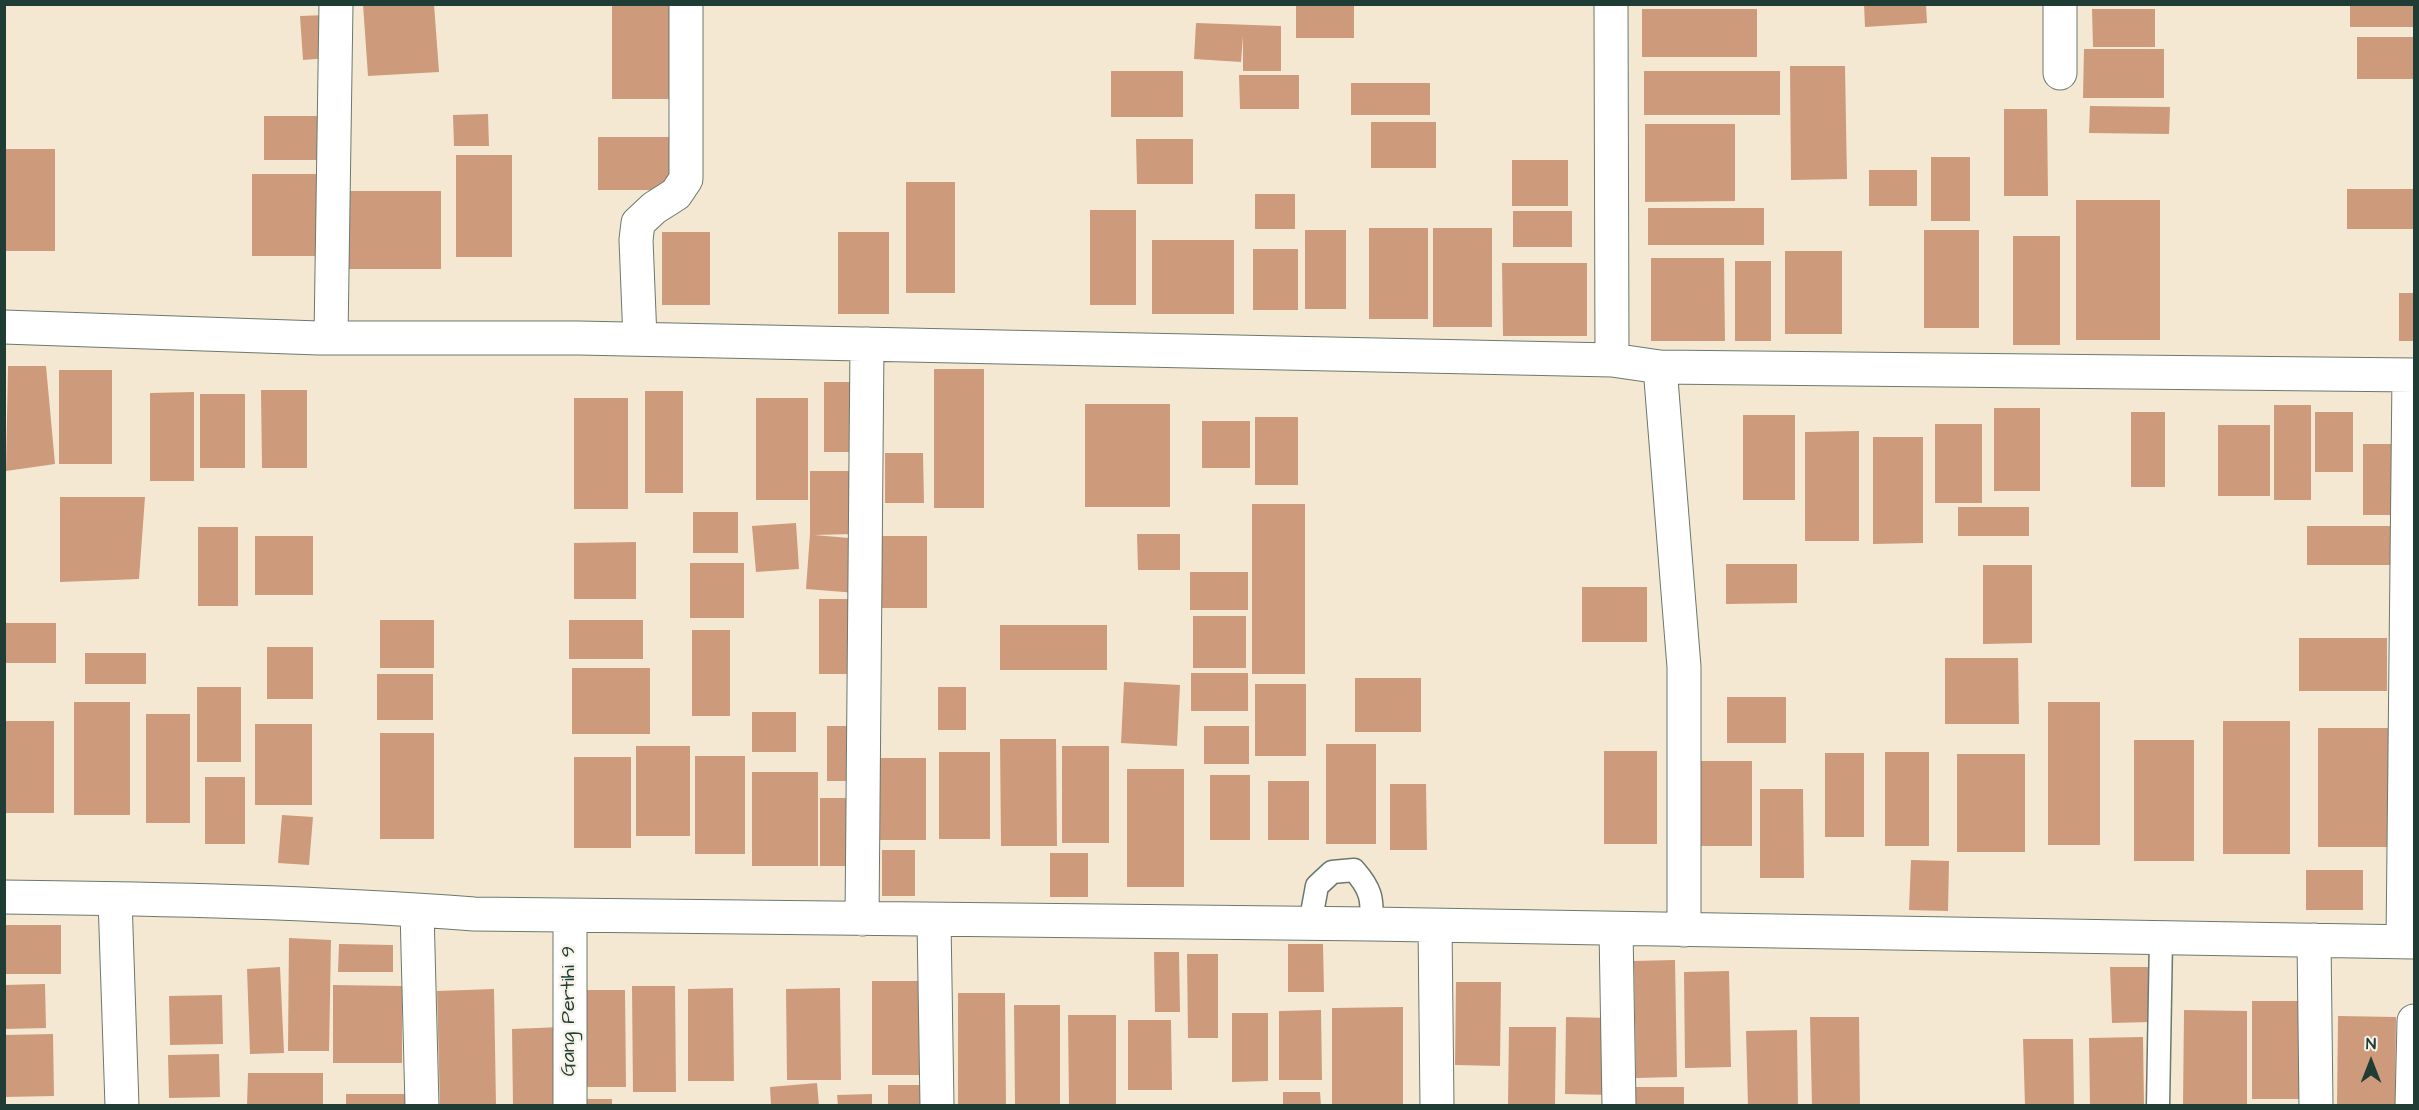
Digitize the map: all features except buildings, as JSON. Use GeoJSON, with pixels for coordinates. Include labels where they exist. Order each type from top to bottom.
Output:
{"type":"FeatureCollection","features":[{"type":"Feature","properties":{"kind":"street"},"geometry":{"type":"LineString","coordinates":[[331,338],[336,4]]}},
{"type":"Feature","properties":{"kind":"street"},"geometry":{"type":"LineString","coordinates":[[640,339],[636,240],[638,223],[654,208],[676,194],[686,179],[686,4]]}},
{"type":"Feature","properties":{"kind":"street"},"geometry":{"type":"LineString","coordinates":[[1611,4],[1612,360]]}},
{"type":"Feature","properties":{"kind":"street"},"geometry":{"type":"LineString","coordinates":[[2060,4],[2060,73]]}},
{"type":"Feature","properties":{"kind":"street"},"geometry":{"type":"LineString","coordinates":[[4,327],[331,338],[640,339],[1612,360],[1660,367],[2412,375],[2405,853],[2409,942],[1371,924],[570,916],[115,898],[4,897]]}},
{"type":"Feature","properties":{"kind":"street"},"geometry":{"type":"LineString","coordinates":[[862,919],[867,344]]}},
{"type":"Feature","properties":{"kind":"street"},"geometry":{"type":"LineString","coordinates":[[1660,367],[1684,667],[1684,930]]}},
{"type":"Feature","properties":{"kind":"street"},"geometry":{"type":"LineString","coordinates":[[115,898],[123,1106]]}},
{"type":"Feature","properties":{"kind":"street"},"geometry":{"type":"LineString","coordinates":[[417,910],[422,1106]]}},
{"type":"Feature","properties":{"kind":"street","name":"Gang Pertihi 9"},"geometry":{"type":"LineString","coordinates":[[570,916],[570,1106]]}},
{"type":"Feature","properties":{"kind":"street"},"geometry":{"type":"LineString","coordinates":[[934,921],[937,1106]]}},
{"type":"Feature","properties":{"kind":"street"},"geometry":{"type":"LineString","coordinates":[[1435,926],[1437,1106]]}},
{"type":"Feature","properties":{"kind":"street"},"geometry":{"type":"LineString","coordinates":[[1617,929],[1619,1106]]}},
{"type":"Feature","properties":{"kind":"street"},"geometry":{"type":"LineString","coordinates":[[2314,940],[2316,1106]]}},
{"type":"Feature","properties":{"kind":"street"},"geometry":{"type":"LineString","coordinates":[[2412,1106],[2415,1021]]}},
{"type":"Feature","properties":{"kind":"lane"},"geometry":{"type":"LineString","coordinates":[[1310,924],[1317,886],[1332,872],[1354,870],[1365,883],[1373,902],[1371,924]]}},
{"type":"Feature","properties":{"kind":"lane"},"geometry":{"type":"LineString","coordinates":[[2158,1106],[2161,938]]}}]}
